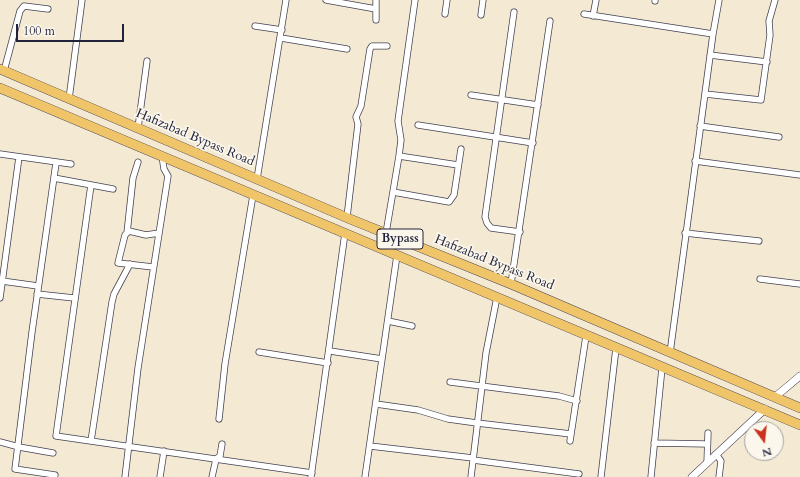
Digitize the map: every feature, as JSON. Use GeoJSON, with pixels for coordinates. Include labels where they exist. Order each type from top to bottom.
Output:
{"type":"FeatureCollection","features":[{"type":"Feature","properties":{"kind":"highway","name":"Hafizabad Bypass Road"},"geometry":{"type":"LineString","coordinates":[[2,70],[347,217],[511,284],[800,408]]}},
{"type":"Feature","properties":{"kind":"highway","name":"Bypass"},"geometry":{"type":"LineString","coordinates":[[0,88],[662,368],[765,409],[800,426]]}},
{"type":"Feature","properties":{"kind":"street"},"geometry":{"type":"LineString","coordinates":[[69,99],[82,0]]}},
{"type":"Feature","properties":{"kind":"street"},"geometry":{"type":"LineString","coordinates":[[257,179],[286,0]]}},
{"type":"Feature","properties":{"kind":"street"},"geometry":{"type":"LineString","coordinates":[[326,0],[376,9]]}},
{"type":"Feature","properties":{"kind":"street"},"geometry":{"type":"LineString","coordinates":[[376,0],[376,20]]}},
{"type":"Feature","properties":{"kind":"street"},"geometry":{"type":"LineString","coordinates":[[386,233],[401,140],[398,121],[415,0]]}},
{"type":"Feature","properties":{"kind":"street"},"geometry":{"type":"LineString","coordinates":[[445,14],[447,0]]}},
{"type":"Feature","properties":{"kind":"street"},"geometry":{"type":"LineString","coordinates":[[481,15],[484,0]]}},
{"type":"Feature","properties":{"kind":"street"},"geometry":{"type":"LineString","coordinates":[[593,16],[596,0]]}},
{"type":"Feature","properties":{"kind":"street"},"geometry":{"type":"LineString","coordinates":[[670,353],[685,233],[719,0]]}},
{"type":"Feature","properties":{"kind":"street"},"geometry":{"type":"LineString","coordinates":[[705,94],[761,100],[770,35],[769,21],[775,0]]}},
{"type":"Feature","properties":{"kind":"street"},"geometry":{"type":"LineString","coordinates":[[2,70],[20,11],[24,6],[48,9]]}},
{"type":"Feature","properties":{"kind":"street"},"geometry":{"type":"LineString","coordinates":[[514,12],[485,218],[491,228],[520,232]]}},
{"type":"Feature","properties":{"kind":"street"},"geometry":{"type":"LineString","coordinates":[[584,14],[713,34]]}},
{"type":"Feature","properties":{"kind":"street"},"geometry":{"type":"LineString","coordinates":[[511,284],[520,232],[550,21]]}},
{"type":"Feature","properties":{"kind":"street"},"geometry":{"type":"LineString","coordinates":[[255,26],[282,30]]}},
{"type":"Feature","properties":{"kind":"street"},"geometry":{"type":"LineString","coordinates":[[281,38],[347,49]]}},
{"type":"Feature","properties":{"kind":"street"},"geometry":{"type":"LineString","coordinates":[[347,217],[358,124],[356,117],[361,106],[370,49],[372,46],[388,46]]}},
{"type":"Feature","properties":{"kind":"street"},"geometry":{"type":"LineString","coordinates":[[710,55],[767,62]]}},
{"type":"Feature","properties":{"kind":"street"},"geometry":{"type":"LineString","coordinates":[[138,128],[147,61]]}},
{"type":"Feature","properties":{"kind":"street"},"geometry":{"type":"LineString","coordinates":[[471,95],[538,105]]}},
{"type":"Feature","properties":{"kind":"street"},"geometry":{"type":"LineString","coordinates":[[418,125],[533,143]]}},
{"type":"Feature","properties":{"kind":"street"},"geometry":{"type":"LineString","coordinates":[[700,126],[779,137]]}},
{"type":"Feature","properties":{"kind":"street"},"geometry":{"type":"LineString","coordinates":[[393,192],[449,202],[454,195],[461,149]]}},
{"type":"Feature","properties":{"kind":"street"},"geometry":{"type":"LineString","coordinates":[[0,154],[71,164]]}},
{"type":"Feature","properties":{"kind":"street"},"geometry":{"type":"LineString","coordinates":[[0,298],[19,156]]}},
{"type":"Feature","properties":{"kind":"street"},"geometry":{"type":"LineString","coordinates":[[125,477],[128,446],[168,176],[164,169],[162,156]]}},
{"type":"Feature","properties":{"kind":"street"},"geometry":{"type":"LineString","coordinates":[[399,156],[458,165]]}},
{"type":"Feature","properties":{"kind":"street"},"geometry":{"type":"LineString","coordinates":[[695,161],[800,175]]}},
{"type":"Feature","properties":{"kind":"street"},"geometry":{"type":"LineString","coordinates":[[55,475],[34,474],[15,469],[38,286],[56,162]]}},
{"type":"Feature","properties":{"kind":"street"},"geometry":{"type":"LineString","coordinates":[[138,162],[133,178],[127,233],[122,243],[118,263],[154,267]]}},
{"type":"Feature","properties":{"kind":"street"},"geometry":{"type":"LineString","coordinates":[[54,178],[113,189]]}},
{"type":"Feature","properties":{"kind":"street"},"geometry":{"type":"LineString","coordinates":[[91,185],[74,298],[56,436],[164,451],[312,475],[346,234]]}},
{"type":"Feature","properties":{"kind":"street"},"geometry":{"type":"LineString","coordinates":[[219,419],[225,364],[253,195]]}},
{"type":"Feature","properties":{"kind":"street"},"geometry":{"type":"LineString","coordinates":[[127,233],[129,231],[146,235],[159,233]]}},
{"type":"Feature","properties":{"kind":"street"},"geometry":{"type":"LineString","coordinates":[[685,233],[759,241]]}},
{"type":"Feature","properties":{"kind":"street"},"geometry":{"type":"LineString","coordinates":[[365,477],[397,255]]}},
{"type":"Feature","properties":{"kind":"street"},"geometry":{"type":"LineString","coordinates":[[91,441],[112,302],[114,294],[130,264]]}},
{"type":"Feature","properties":{"kind":"street"},"geometry":{"type":"LineString","coordinates":[[760,279],[800,284]]}},
{"type":"Feature","properties":{"kind":"street"},"geometry":{"type":"LineString","coordinates":[[2,281],[38,286]]}},
{"type":"Feature","properties":{"kind":"street"},"geometry":{"type":"LineString","coordinates":[[37,294],[74,298]]}},
{"type":"Feature","properties":{"kind":"street"},"geometry":{"type":"LineString","coordinates":[[471,477],[486,353],[497,297]]}},
{"type":"Feature","properties":{"kind":"street"},"geometry":{"type":"LineString","coordinates":[[388,322],[412,326]]}},
{"type":"Feature","properties":{"kind":"street"},"geometry":{"type":"LineString","coordinates":[[570,441],[586,336]]}},
{"type":"Feature","properties":{"kind":"street"},"geometry":{"type":"LineString","coordinates":[[601,477],[616,348]]}},
{"type":"Feature","properties":{"kind":"street"},"geometry":{"type":"LineString","coordinates":[[330,351],[382,359]]}},
{"type":"Feature","properties":{"kind":"street"},"geometry":{"type":"LineString","coordinates":[[259,352],[328,362]]}},
{"type":"Feature","properties":{"kind":"street"},"geometry":{"type":"LineString","coordinates":[[651,477],[662,368]]}},
{"type":"Feature","properties":{"kind":"street"},"geometry":{"type":"LineString","coordinates":[[775,397],[800,376]]}},
{"type":"Feature","properties":{"kind":"street"},"geometry":{"type":"LineString","coordinates":[[450,382],[559,396],[577,401]]}},
{"type":"Feature","properties":{"kind":"street"},"geometry":{"type":"LineString","coordinates":[[376,404],[418,410],[448,418],[478,423],[572,434]]}},
{"type":"Feature","properties":{"kind":"street"},"geometry":{"type":"LineString","coordinates":[[692,477],[765,409]]}},
{"type":"Feature","properties":{"kind":"street"},"geometry":{"type":"LineString","coordinates":[[707,463],[708,433]]}},
{"type":"Feature","properties":{"kind":"street"},"geometry":{"type":"LineString","coordinates":[[0,442],[18,447],[53,453]]}},
{"type":"Feature","properties":{"kind":"street"},"geometry":{"type":"LineString","coordinates":[[654,443],[707,444]]}},
{"type":"Feature","properties":{"kind":"street"},"geometry":{"type":"LineString","coordinates":[[212,477],[216,459],[220,456],[222,444]]}},
{"type":"Feature","properties":{"kind":"street"},"geometry":{"type":"LineString","coordinates":[[370,446],[580,474]]}},
{"type":"Feature","properties":{"kind":"street"},"geometry":{"type":"LineString","coordinates":[[160,477],[164,451]]}},
{"type":"Feature","properties":{"kind":"street"},"geometry":{"type":"LineString","coordinates":[[716,454],[721,461],[719,477]]}}]}
